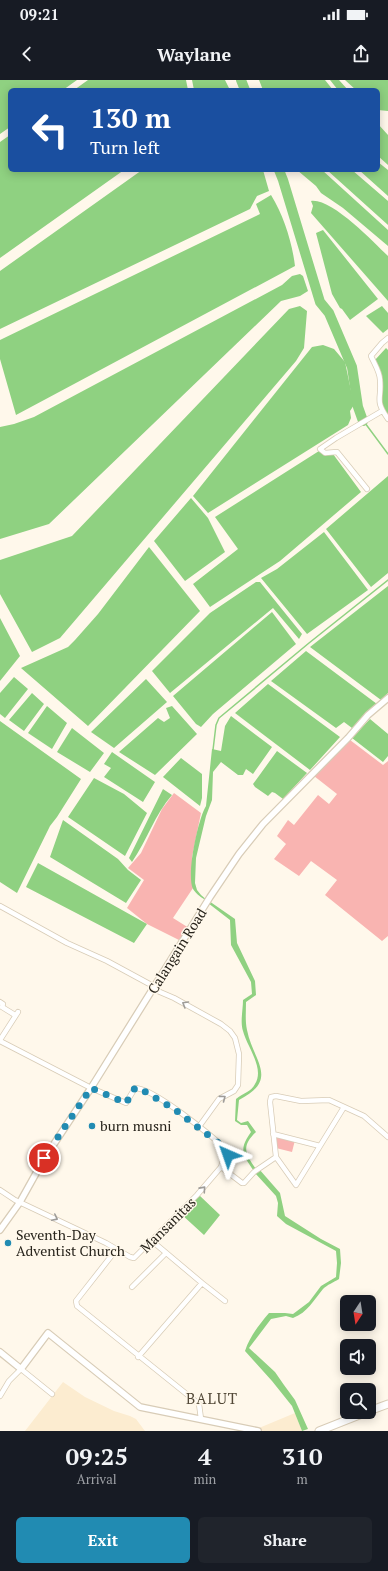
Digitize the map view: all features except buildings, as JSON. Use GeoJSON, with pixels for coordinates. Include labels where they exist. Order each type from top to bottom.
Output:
{"type":"FeatureCollection","features":[{"type":"Feature","properties":{"kind":"main road"},"geometry":{"type":"LineString","coordinates":[[376,1409],[388,1404]]}},
{"type":"Feature","properties":{"kind":"main road"},"geometry":{"type":"LineString","coordinates":[[319,1431],[350,1419]]}},
{"type":"Feature","properties":{"kind":"street"},"geometry":{"type":"LineString","coordinates":[[388,338],[371,356],[380,379],[378,401],[382,411],[388,419]]}},
{"type":"Feature","properties":{"kind":"street"},"geometry":{"type":"LineString","coordinates":[[367,489],[337,452],[325,453],[320,449],[382,411]]}},
{"type":"Feature","properties":{"kind":"street","name":"Calangain Road"},"geometry":{"type":"LineString","coordinates":[[0,1230],[20,1202],[44,1158],[91,1088],[210,897],[239,854],[263,824],[348,738],[368,715],[388,698]]}},
{"type":"Feature","properties":{"kind":"street"},"geometry":{"type":"LineString","coordinates":[[0,906],[67,943],[107,961],[221,1024],[230,1031],[239,1054],[238,1085],[234,1091],[219,1099],[198,1128],[174,1109],[139,1088],[135,1088],[126,1103],[91,1088],[0,1040],[16,1013],[2,1007],[3,1004],[0,1002]]}},
{"type":"Feature","properties":{"kind":"street"},"geometry":{"type":"LineString","coordinates":[[344,1107],[296,1185],[276,1157],[270,1102],[271,1097],[276,1096],[301,1101],[316,1101],[323,1099],[329,1100],[364,1116],[388,1137]]}},
{"type":"Feature","properties":{"kind":"street","name":"Mansanitas"},"geometry":{"type":"LineString","coordinates":[[0,1190],[20,1202],[134,1258],[197,1195],[221,1167],[223,1160],[228,1157],[228,1151],[198,1128]]}},
{"type":"Feature","properties":{"kind":"street"},"geometry":{"type":"LineString","coordinates":[[273,1134],[320,1146]]}},
{"type":"Feature","properties":{"kind":"street"},"geometry":{"type":"LineString","coordinates":[[221,1167],[244,1183],[254,1172],[276,1157]]}},
{"type":"Feature","properties":{"kind":"street"},"geometry":{"type":"LineString","coordinates":[[152,1241],[225,1301]]}},
{"type":"Feature","properties":{"kind":"street"},"geometry":{"type":"LineString","coordinates":[[116,1250],[76,1301],[77,1306],[138,1357],[199,1404],[200,1419]]}},
{"type":"Feature","properties":{"kind":"street"},"geometry":{"type":"LineString","coordinates":[[132,1287],[166,1253]]}},
{"type":"Feature","properties":{"kind":"street"},"geometry":{"type":"LineString","coordinates":[[138,1357],[202,1283]]}},
{"type":"Feature","properties":{"kind":"street"},"geometry":{"type":"LineString","coordinates":[[0,1396],[9,1381],[21,1369],[48,1333],[140,1407],[258,1431]]}},
{"type":"Feature","properties":{"kind":"street"},"geometry":{"type":"LineString","coordinates":[[0,1352],[52,1394]]}},
{"type":"Feature","properties":{"kind":"shaded area"},"geometry":{"type":"Polygon","coordinates":[[[0,80],[77,80],[66,88],[8,88],[8,128],[0,134],[0,80]]]}},
{"type":"Feature","properties":{"kind":"shaded area"},"geometry":{"type":"Polygon","coordinates":[[[88,80],[186,80],[188,88],[77,88],[88,80]]]}},
{"type":"Feature","properties":{"kind":"shaded area"},"geometry":{"type":"Polygon","coordinates":[[[192,80],[225,80],[229,88],[194,88],[192,80]]]}},
{"type":"Feature","properties":{"kind":"shaded area"},"geometry":{"type":"Polygon","coordinates":[[[259,80],[325,80],[331,88],[262,88],[259,80]]]}},
{"type":"Feature","properties":{"kind":"shaded area"},"geometry":{"type":"Polygon","coordinates":[[[330,80],[339,80],[346,88],[336,88],[330,80]]]}},
{"type":"Feature","properties":{"kind":"shaded area"},"geometry":{"type":"Polygon","coordinates":[[[345,80],[388,80],[388,111],[380,110],[380,88],[354,88],[345,80]]]}},
{"type":"Feature","properties":{"kind":"shaded area"},"geometry":{"type":"Polygon","coordinates":[[[380,126],[388,135],[388,165],[380,158],[380,126]]]}},
{"type":"Feature","properties":{"kind":"shaded area"},"geometry":{"type":"Polygon","coordinates":[[[8,136],[8,172],[121,172],[0,258],[0,142],[8,136]]]}},
{"type":"Feature","properties":{"kind":"shaded area"},"geometry":{"type":"Polygon","coordinates":[[[380,164],[388,170],[388,196],[361,172],[380,172],[380,164]]]}},
{"type":"Feature","properties":{"kind":"shaded area"},"geometry":{"type":"Polygon","coordinates":[[[139,172],[264,172],[269,191],[257,196],[250,209],[0,329],[0,271],[139,172]]]}},
{"type":"Feature","properties":{"kind":"shaded area"},"geometry":{"type":"Polygon","coordinates":[[[299,172],[324,172],[388,230],[388,246],[343,208],[321,193],[316,186],[299,172]]]}},
{"type":"Feature","properties":{"kind":"shaded area"},"geometry":{"type":"Polygon","coordinates":[[[329,172],[354,172],[388,201],[388,225],[329,172]]]}},
{"type":"Feature","properties":{"kind":"shaded area"},"geometry":{"type":"Polygon","coordinates":[[[271,195],[287,229],[295,266],[16,415],[0,359],[0,340],[260,214],[256,204],[271,195]]]}},
{"type":"Feature","properties":{"kind":"shaded area"},"geometry":{"type":"Polygon","coordinates":[[[311,201],[320,202],[330,206],[341,213],[388,256],[388,301],[311,213],[313,206],[311,201]]]}},
{"type":"Feature","properties":{"kind":"shaded area"},"geometry":{"type":"Polygon","coordinates":[[[323,230],[378,299],[350,320],[340,308],[332,294],[316,233],[323,230]]]}},
{"type":"Feature","properties":{"kind":"shaded area"},"geometry":{"type":"Polygon","coordinates":[[[300,274],[303,276],[308,291],[300,296],[281,301],[49,524],[0,539],[0,427],[34,417],[282,285],[292,276],[300,274]]]}},
{"type":"Feature","properties":{"kind":"shaded area"},"geometry":{"type":"Polygon","coordinates":[[[300,306],[307,311],[304,348],[296,361],[60,638],[32,652],[0,594],[0,560],[72,536],[289,309],[300,306]]]}},
{"type":"Feature","properties":{"kind":"shaded area"},"geometry":{"type":"Polygon","coordinates":[[[382,306],[388,313],[388,329],[383,333],[366,316],[382,306]]]}},
{"type":"Feature","properties":{"kind":"shaded area"},"geometry":{"type":"Polygon","coordinates":[[[323,345],[334,349],[345,362],[354,405],[350,411],[351,418],[348,425],[208,513],[193,496],[312,347],[323,345]]]}},
{"type":"Feature","properties":{"kind":"shaded area"},"geometry":{"type":"Polygon","coordinates":[[[386,348],[388,350],[388,417],[380,402],[383,380],[375,360],[386,348]]]}},
{"type":"Feature","properties":{"kind":"shaded area"},"geometry":{"type":"Polygon","coordinates":[[[319,451],[325,455],[333,454],[361,492],[280,561],[210,607],[193,584],[238,549],[215,517],[319,451]]]}},
{"type":"Feature","properties":{"kind":"shaded area"},"geometry":{"type":"Polygon","coordinates":[[[388,476],[388,573],[371,587],[326,529],[388,476]]]}},
{"type":"Feature","properties":{"kind":"shaded area"},"geometry":{"type":"Polygon","coordinates":[[[191,498],[208,518],[225,552],[185,581],[154,541],[191,498]]]}},
{"type":"Feature","properties":{"kind":"shaded area"},"geometry":{"type":"Polygon","coordinates":[[[324,532],[368,590],[307,634],[261,578],[277,569],[324,532]]]}},
{"type":"Feature","properties":{"kind":"shaded area"},"geometry":{"type":"Polygon","coordinates":[[[149,547],[200,611],[88,726],[21,668],[68,647],[98,614],[149,547]]]}},
{"type":"Feature","properties":{"kind":"shaded area"},"geometry":{"type":"Polygon","coordinates":[[[256,582],[260,582],[302,634],[299,639],[273,608],[170,693],[152,671],[210,613],[256,582]]]}},
{"type":"Feature","properties":{"kind":"shaded area"},"geometry":{"type":"Polygon","coordinates":[[[388,586],[388,693],[381,700],[310,647],[388,586]]]}},
{"type":"Feature","properties":{"kind":"shaded area"},"geometry":{"type":"Polygon","coordinates":[[[272,612],[296,644],[213,714],[201,727],[196,724],[173,696],[272,612]]]}},
{"type":"Feature","properties":{"kind":"shaded area"},"geometry":{"type":"Polygon","coordinates":[[[0,618],[20,656],[0,681],[0,618]]]}},
{"type":"Feature","properties":{"kind":"shaded area"},"geometry":{"type":"Polygon","coordinates":[[[306,651],[377,704],[352,728],[344,722],[336,728],[271,681],[306,651]]]}},
{"type":"Feature","properties":{"kind":"shaded area"},"geometry":{"type":"Polygon","coordinates":[[[14,677],[28,689],[5,718],[0,714],[0,693],[14,677]]]}},
{"type":"Feature","properties":{"kind":"shaded area"},"geometry":{"type":"Polygon","coordinates":[[[146,679],[167,702],[114,748],[91,732],[146,679]]]}},
{"type":"Feature","properties":{"kind":"shaded area"},"geometry":{"type":"Polygon","coordinates":[[[268,684],[340,737],[310,770],[235,713],[268,684]]]}},
{"type":"Feature","properties":{"kind":"shaded area"},"geometry":{"type":"Polygon","coordinates":[[[32,693],[44,704],[24,731],[9,720],[32,693]]]}},
{"type":"Feature","properties":{"kind":"shaded area"},"geometry":{"type":"Polygon","coordinates":[[[47,706],[67,723],[52,749],[28,733],[47,706]]]}},
{"type":"Feature","properties":{"kind":"shaded area"},"geometry":{"type":"Polygon","coordinates":[[[172,706],[197,734],[155,775],[119,752],[158,718],[164,722],[170,718],[166,708],[172,706]]]}},
{"type":"Feature","properties":{"kind":"shaded area"},"geometry":{"type":"Polygon","coordinates":[[[231,716],[272,747],[253,774],[246,769],[243,775],[238,775],[221,762],[213,772],[212,800],[206,816],[196,858],[195,883],[197,890],[207,901],[193,889],[191,882],[192,860],[200,822],[206,806],[212,749],[221,751],[225,726],[231,716]]]}},
{"type":"Feature","properties":{"kind":"shaded area"},"geometry":{"type":"Polygon","coordinates":[[[370,719],[388,734],[388,756],[383,762],[352,738],[370,719]]]}},
{"type":"Feature","properties":{"kind":"shaded area"},"geometry":{"type":"Polygon","coordinates":[[[0,721],[81,779],[50,826],[17,893],[0,882],[0,721]]]}},
{"type":"Feature","properties":{"kind":"shaded area"},"geometry":{"type":"Polygon","coordinates":[[[72,728],[104,753],[90,772],[57,752],[72,728]]]}},
{"type":"Feature","properties":{"kind":"shaded area"},"geometry":{"type":"Polygon","coordinates":[[[350,740],[383,765],[388,761],[388,936],[382,941],[325,895],[337,880],[311,861],[299,876],[274,859],[286,844],[277,836],[288,820],[294,825],[318,795],[329,804],[337,794],[314,776],[350,740]]]}},
{"type":"Feature","properties":{"kind":"shaded area"},"geometry":{"type":"Polygon","coordinates":[[[277,751],[307,773],[283,799],[272,792],[268,796],[253,784],[277,751]]]}},
{"type":"Feature","properties":{"kind":"shaded area"},"geometry":{"type":"Polygon","coordinates":[[[112,752],[155,782],[143,802],[104,777],[111,768],[104,764],[112,752]]]}},
{"type":"Feature","properties":{"kind":"shaded area"},"geometry":{"type":"Polygon","coordinates":[[[181,758],[202,774],[202,798],[200,806],[163,777],[181,758]]]}},
{"type":"Feature","properties":{"kind":"shaded area"},"geometry":{"type":"Polygon","coordinates":[[[94,778],[124,794],[147,813],[125,856],[68,817],[94,778]]]}},
{"type":"Feature","properties":{"kind":"shaded area"},"geometry":{"type":"Polygon","coordinates":[[[163,789],[172,795],[161,810],[132,862],[129,858],[163,789]]]}},
{"type":"Feature","properties":{"kind":"shaded area"},"geometry":{"type":"Polygon","coordinates":[[[174,793],[201,813],[192,857],[193,888],[173,918],[189,928],[181,941],[147,924],[127,908],[144,880],[128,868],[141,853],[162,809],[174,793]]]}},
{"type":"Feature","properties":{"kind":"shaded area"},"geometry":{"type":"Polygon","coordinates":[[[63,820],[118,859],[128,870],[141,880],[126,903],[50,857],[63,820]]]}},
{"type":"Feature","properties":{"kind":"shaded area"},"geometry":{"type":"Polygon","coordinates":[[[38,863],[147,924],[134,943],[26,887],[38,863]]]}},
{"type":"Feature","properties":{"kind":"shaded area"},"geometry":{"type":"Polygon","coordinates":[[[209,901],[235,919],[237,943],[255,981],[256,995],[246,1002],[246,1023],[250,1041],[261,1069],[261,1077],[258,1085],[239,1100],[237,1120],[241,1123],[248,1121],[256,1132],[248,1142],[246,1150],[249,1159],[256,1169],[254,1171],[244,1152],[245,1143],[251,1132],[247,1125],[241,1125],[235,1121],[236,1099],[251,1089],[258,1078],[257,1064],[245,1037],[242,1024],[243,1000],[252,994],[251,982],[231,945],[230,920],[208,903],[209,901]]]}},
{"type":"Feature","properties":{"kind":"shaded area"},"geometry":{"type":"Polygon","coordinates":[[[274,1136],[295,1140],[292,1152],[276,1148],[274,1136]]]}},
{"type":"Feature","properties":{"kind":"shaded area"},"geometry":{"type":"Polygon","coordinates":[[[259,1169],[280,1193],[285,1216],[321,1239],[340,1249],[341,1263],[339,1279],[323,1289],[310,1306],[298,1316],[293,1318],[286,1316],[271,1319],[249,1348],[275,1372],[295,1400],[308,1429],[302,1431],[292,1406],[245,1351],[258,1326],[269,1313],[293,1314],[309,1302],[321,1286],[336,1277],[336,1251],[286,1224],[277,1216],[278,1203],[276,1196],[255,1173],[259,1169]]]}},
{"type":"Feature","properties":{"kind":"shaded area"},"geometry":{"type":"Polygon","coordinates":[[[199,1195],[220,1215],[204,1235],[181,1214],[199,1195]]]}},
{"type":"Feature","properties":{"kind":"shaded area"},"geometry":{"type":"Polygon","coordinates":[[[63,1382],[85,1397],[114,1411],[136,1419],[145,1431],[25,1431],[63,1382]]]}},
{"type":"Feature","properties":{"kind":"shaded area"},"geometry":{"type":"Polygon","coordinates":[[[295,1413],[302,1431],[260,1431],[259,1428],[295,1413]]]}},
{"type":"Feature","properties":{"kind":"waterway"},"geometry":{"type":"LineString","coordinates":[[241,80],[244,88]]}},
{"type":"Feature","properties":{"kind":"waterway"},"geometry":{"type":"LineString","coordinates":[[280,172],[320,302],[329,313],[352,367],[358,407],[363,421]]}},
{"type":"Feature","properties":{"kind":"waterway"},"geometry":{"type":"LineString","coordinates":[[365,423],[388,454]]}},
{"type":"Feature","properties":{"kind":"waterway"},"geometry":{"type":"LineString","coordinates":[[213,750],[216,725],[219,718],[388,580]]}},
{"type":"Feature","properties":{"kind":"place","name":"burn musni"},"geometry":{"type":"Point","coordinates":[92,1126]}},
{"type":"Feature","properties":{"kind":"place","name":"Seventh-Day Adventist Church"},"geometry":{"type":"Point","coordinates":[8,1243]}},
{"type":"Feature","properties":{"kind":"district","name":"BALUT"},"geometry":{"type":"Point","coordinates":[212,1399]}},
{"type":"Feature","properties":{"kind":"route"},"geometry":{"type":"LineString","coordinates":[[44,1158],[91,1088],[126,1103],[128,1102],[135,1088],[139,1088],[174,1109],[225,1148],[228,1151],[228,1155]]}}]}
